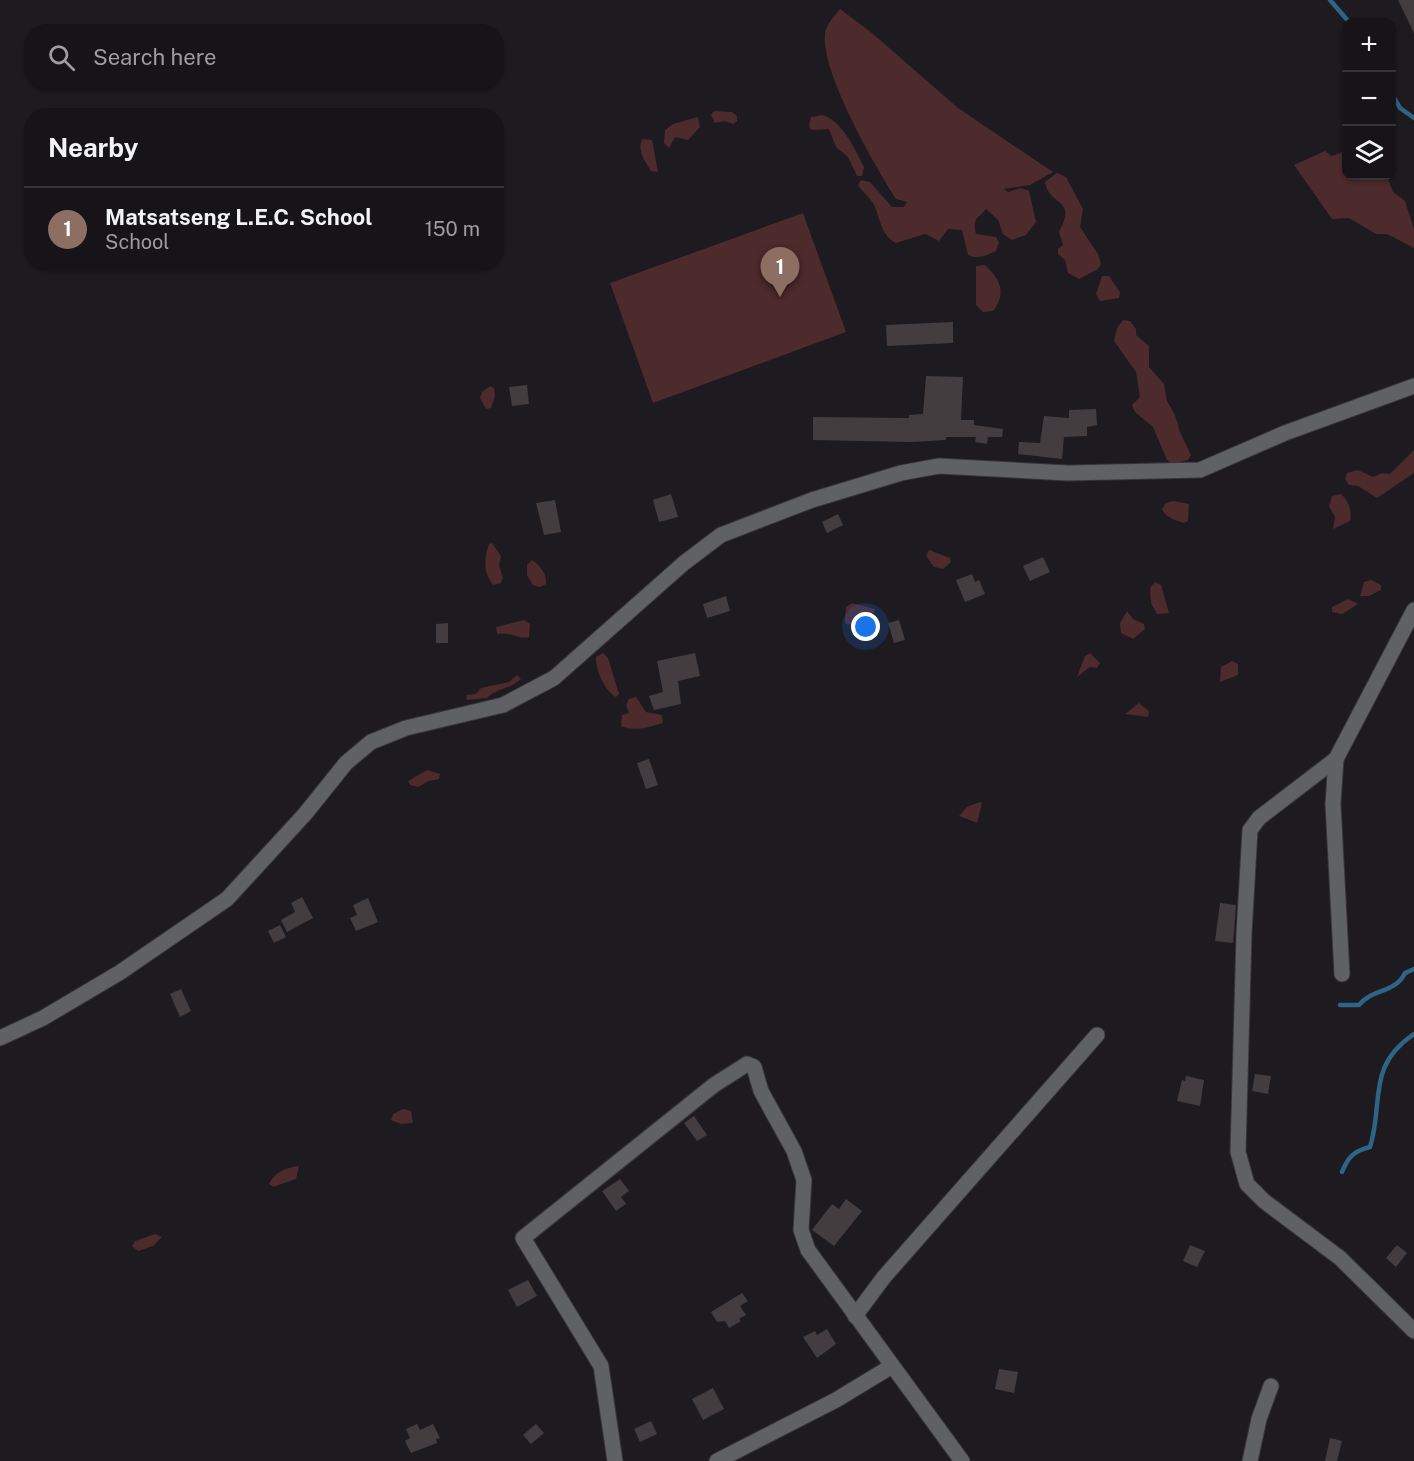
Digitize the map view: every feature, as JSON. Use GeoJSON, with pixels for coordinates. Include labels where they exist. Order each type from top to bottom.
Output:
{"type":"FeatureCollection","features":[{"type":"Feature","properties":{"kind":"street"},"geometry":{"type":"LineString","coordinates":[[0,1038],[43,1018],[119,973],[227,899],[305,814],[345,763],[371,742],[406,728],[503,705],[554,678],[684,563],[721,535],[812,500],[901,473],[939,466],[1068,473],[1200,470],[1285,433],[1414,386]]}},
{"type":"Feature","properties":{"kind":"street"},"geometry":{"type":"LineString","coordinates":[[1342,974],[1333,804],[1336,759],[1414,610]]}},
{"type":"Feature","properties":{"kind":"street"},"geometry":{"type":"LineString","coordinates":[[1336,759],[1260,818],[1250,830],[1244,933],[1238,1152],[1247,1184],[1264,1201],[1340,1257],[1414,1331]]}},
{"type":"Feature","properties":{"kind":"street"},"geometry":{"type":"LineString","coordinates":[[855,1316],[884,1277],[1097,1035]]}},
{"type":"Feature","properties":{"kind":"street"},"geometry":{"type":"LineString","coordinates":[[615,1461],[601,1366],[523,1238],[714,1085],[747,1064],[754,1067],[761,1091],[794,1151],[804,1180],[801,1230],[808,1250],[962,1461]]}},
{"type":"Feature","properties":{"kind":"street"},"geometry":{"type":"LineString","coordinates":[[717,1461],[836,1400],[892,1366]]}},
{"type":"Feature","properties":{"kind":"street"},"geometry":{"type":"LineString","coordinates":[[1250,1461],[1259,1419],[1271,1386]]}},
{"type":"Feature","properties":{"kind":"shaded area"},"geometry":{"type":"Polygon","coordinates":[[[840,9],[872,33],[958,108],[1053,172],[1030,185],[1004,189],[1008,192],[1021,188],[1029,191],[1036,222],[1026,235],[1012,240],[1003,234],[998,220],[986,209],[975,221],[976,234],[996,237],[999,242],[996,251],[982,256],[968,255],[962,230],[948,229],[939,241],[925,234],[896,243],[887,235],[874,205],[858,185],[861,180],[870,182],[892,207],[904,207],[907,202],[896,199],[875,164],[851,118],[831,70],[825,33],[829,23],[840,9]]]}},
{"type":"Feature","properties":{"kind":"shaded area"},"geometry":{"type":"Polygon","coordinates":[[[714,111],[732,112],[737,116],[737,121],[733,124],[725,121],[715,123],[711,115],[714,111]]]}},
{"type":"Feature","properties":{"kind":"shaded area"},"geometry":{"type":"Polygon","coordinates":[[[822,115],[836,123],[847,136],[864,167],[862,176],[857,176],[848,157],[836,147],[829,129],[811,130],[809,125],[811,117],[822,115]]]}},
{"type":"Feature","properties":{"kind":"shaded area"},"geometry":{"type":"Polygon","coordinates":[[[698,117],[700,127],[688,140],[675,137],[669,148],[664,143],[665,130],[673,124],[698,117]]]}},
{"type":"Feature","properties":{"kind":"shaded area"},"geometry":{"type":"Polygon","coordinates":[[[642,139],[652,140],[658,172],[651,171],[644,160],[640,148],[642,139]]]}},
{"type":"Feature","properties":{"kind":"shaded area"},"geometry":{"type":"Polygon","coordinates":[[[1325,151],[1331,156],[1341,153],[1342,180],[1388,180],[1393,192],[1405,201],[1414,229],[1414,248],[1387,234],[1376,234],[1349,218],[1332,219],[1294,165],[1325,151]]]}},
{"type":"Feature","properties":{"kind":"shaded area"},"geometry":{"type":"Polygon","coordinates":[[[1057,173],[1066,177],[1083,209],[1080,227],[1098,254],[1101,264],[1098,269],[1079,279],[1068,273],[1065,260],[1058,254],[1058,249],[1063,245],[1059,232],[1064,221],[1064,207],[1048,190],[1045,182],[1057,173]]]}},
{"type":"Feature","properties":{"kind":"shaded area"},"geometry":{"type":"Polygon","coordinates":[[[803,213],[846,332],[653,403],[610,283],[803,213]]]}},
{"type":"Feature","properties":{"kind":"shaded area"},"geometry":{"type":"Polygon","coordinates":[[[985,265],[998,281],[1001,292],[993,311],[983,312],[976,305],[976,266],[985,265]]]}},
{"type":"Feature","properties":{"kind":"shaded area"},"geometry":{"type":"Polygon","coordinates":[[[1102,276],[1109,276],[1120,292],[1119,298],[1100,301],[1096,294],[1102,276]]]}},
{"type":"Feature","properties":{"kind":"shaded area"},"geometry":{"type":"Polygon","coordinates":[[[1123,320],[1130,321],[1136,329],[1136,335],[1149,346],[1149,367],[1164,384],[1167,401],[1191,455],[1188,460],[1172,464],[1167,460],[1153,427],[1135,412],[1132,405],[1140,397],[1136,372],[1114,341],[1117,328],[1123,320]]]}},
{"type":"Feature","properties":{"kind":"shaded area"},"geometry":{"type":"Polygon","coordinates":[[[490,386],[494,388],[495,396],[491,408],[486,409],[480,398],[482,392],[490,386]]]}},
{"type":"Feature","properties":{"kind":"shaded area"},"geometry":{"type":"Polygon","coordinates":[[[1414,450],[1414,473],[1377,498],[1358,486],[1349,485],[1345,479],[1347,473],[1358,470],[1373,477],[1382,473],[1390,474],[1414,450]]]}},
{"type":"Feature","properties":{"kind":"shaded area"},"geometry":{"type":"Polygon","coordinates":[[[1341,494],[1349,506],[1350,521],[1333,529],[1335,517],[1329,506],[1332,496],[1341,494]]]}},
{"type":"Feature","properties":{"kind":"shaded area"},"geometry":{"type":"Polygon","coordinates":[[[1174,501],[1189,504],[1188,521],[1183,523],[1164,512],[1162,509],[1166,503],[1174,501]]]}},
{"type":"Feature","properties":{"kind":"shaded area"},"geometry":{"type":"Polygon","coordinates":[[[492,543],[501,556],[499,565],[503,578],[501,583],[493,585],[487,575],[485,565],[487,550],[489,544],[492,543]]]}},
{"type":"Feature","properties":{"kind":"shaded area"},"geometry":{"type":"Polygon","coordinates":[[[929,550],[950,558],[951,562],[943,569],[934,567],[926,556],[929,550]]]}},
{"type":"Feature","properties":{"kind":"shaded area"},"geometry":{"type":"Polygon","coordinates":[[[532,560],[544,573],[546,584],[540,587],[533,585],[527,575],[527,565],[532,560]]]}},
{"type":"Feature","properties":{"kind":"shaded area"},"geometry":{"type":"Polygon","coordinates":[[[1371,580],[1381,585],[1381,590],[1369,596],[1360,596],[1364,582],[1371,580]]]}},
{"type":"Feature","properties":{"kind":"shaded area"},"geometry":{"type":"Polygon","coordinates":[[[1155,582],[1161,585],[1169,613],[1157,614],[1151,603],[1150,588],[1155,582]]]}},
{"type":"Feature","properties":{"kind":"shaded area"},"geometry":{"type":"Polygon","coordinates":[[[1348,599],[1358,604],[1342,614],[1332,612],[1332,607],[1348,599]]]}},
{"type":"Feature","properties":{"kind":"shaded area"},"geometry":{"type":"Polygon","coordinates":[[[852,603],[875,609],[874,613],[865,614],[862,626],[854,621],[848,625],[845,623],[846,607],[852,603]]]}},
{"type":"Feature","properties":{"kind":"shaded area"},"geometry":{"type":"Polygon","coordinates":[[[1127,611],[1133,619],[1144,624],[1145,629],[1133,639],[1121,633],[1120,623],[1127,611]]]}},
{"type":"Feature","properties":{"kind":"shaded area"},"geometry":{"type":"Polygon","coordinates":[[[524,620],[530,624],[529,637],[497,634],[496,627],[524,620]]]}},
{"type":"Feature","properties":{"kind":"shaded area"},"geometry":{"type":"Polygon","coordinates":[[[603,653],[608,658],[619,694],[616,697],[605,685],[597,668],[596,657],[603,653]]]}},
{"type":"Feature","properties":{"kind":"shaded area"},"geometry":{"type":"Polygon","coordinates":[[[1090,653],[1100,663],[1097,668],[1090,667],[1077,677],[1085,656],[1090,653]]]}},
{"type":"Feature","properties":{"kind":"shaded area"},"geometry":{"type":"Polygon","coordinates":[[[1232,661],[1238,664],[1238,675],[1220,682],[1221,667],[1232,661]]]}},
{"type":"Feature","properties":{"kind":"shaded area"},"geometry":{"type":"Polygon","coordinates":[[[517,675],[521,679],[487,698],[467,700],[466,695],[476,694],[481,688],[509,682],[517,675]]]}},
{"type":"Feature","properties":{"kind":"shaded area"},"geometry":{"type":"Polygon","coordinates":[[[636,697],[646,712],[662,715],[663,723],[637,729],[621,726],[622,715],[629,713],[626,705],[629,699],[636,697]]]}},
{"type":"Feature","properties":{"kind":"shaded area"},"geometry":{"type":"Polygon","coordinates":[[[1139,703],[1149,711],[1148,717],[1125,714],[1139,703]]]}},
{"type":"Feature","properties":{"kind":"shaded area"},"geometry":{"type":"Polygon","coordinates":[[[427,770],[440,774],[439,779],[418,787],[410,785],[408,781],[427,770]]]}},
{"type":"Feature","properties":{"kind":"shaded area"},"geometry":{"type":"Polygon","coordinates":[[[982,803],[977,823],[959,816],[967,807],[982,803]]]}},
{"type":"Feature","properties":{"kind":"shaded area"},"geometry":{"type":"Polygon","coordinates":[[[403,1109],[411,1111],[413,1123],[401,1124],[391,1120],[393,1114],[403,1109]]]}},
{"type":"Feature","properties":{"kind":"shaded area"},"geometry":{"type":"Polygon","coordinates":[[[299,1166],[296,1179],[273,1187],[269,1184],[281,1171],[299,1166]]]}},
{"type":"Feature","properties":{"kind":"shaded area"},"geometry":{"type":"Polygon","coordinates":[[[155,1234],[162,1237],[153,1246],[138,1251],[132,1246],[135,1241],[155,1234]]]}},
{"type":"Feature","properties":{"kind":"building"},"geometry":{"type":"Polygon","coordinates":[[[1398,0],[1414,0],[1414,33],[1398,0]]]}},
{"type":"Feature","properties":{"kind":"building"},"geometry":{"type":"Polygon","coordinates":[[[953,322],[953,343],[887,346],[886,325],[953,322]]]}},
{"type":"Feature","properties":{"kind":"building"},"geometry":{"type":"Polygon","coordinates":[[[926,376],[963,377],[961,420],[974,420],[974,425],[1003,429],[1002,437],[988,437],[987,444],[975,442],[976,437],[946,437],[946,440],[911,442],[813,440],[813,417],[909,418],[909,415],[923,414],[926,376]]]}},
{"type":"Feature","properties":{"kind":"building"},"geometry":{"type":"Polygon","coordinates":[[[527,385],[529,404],[512,406],[509,387],[527,385]]]}},
{"type":"Feature","properties":{"kind":"building"},"geometry":{"type":"Polygon","coordinates":[[[1096,409],[1097,425],[1087,427],[1087,436],[1064,437],[1062,459],[1018,454],[1019,442],[1040,443],[1044,416],[1069,418],[1069,410],[1096,409]]]}},
{"type":"Feature","properties":{"kind":"building"},"geometry":{"type":"Polygon","coordinates":[[[671,494],[678,517],[659,522],[653,500],[671,494]]]}},
{"type":"Feature","properties":{"kind":"building"},"geometry":{"type":"Polygon","coordinates":[[[555,500],[561,532],[544,535],[536,503],[555,500]]]}},
{"type":"Feature","properties":{"kind":"building"},"geometry":{"type":"Polygon","coordinates":[[[838,514],[843,525],[827,533],[822,522],[838,514]]]}},
{"type":"Feature","properties":{"kind":"building"},"geometry":{"type":"Polygon","coordinates":[[[1043,557],[1050,572],[1030,581],[1023,566],[1043,557]]]}},
{"type":"Feature","properties":{"kind":"building"},"geometry":{"type":"Polygon","coordinates":[[[972,574],[975,582],[979,580],[985,594],[965,602],[956,580],[972,574]]]}},
{"type":"Feature","properties":{"kind":"building"},"geometry":{"type":"Polygon","coordinates":[[[726,596],[730,611],[707,618],[703,604],[726,596]]]}},
{"type":"Feature","properties":{"kind":"building"},"geometry":{"type":"Polygon","coordinates":[[[899,620],[905,640],[894,643],[888,623],[899,620]]]}},
{"type":"Feature","properties":{"kind":"building"},"geometry":{"type":"Polygon","coordinates":[[[448,623],[448,643],[436,643],[436,624],[448,623]]]}},
{"type":"Feature","properties":{"kind":"building"},"geometry":{"type":"Polygon","coordinates":[[[695,653],[700,676],[678,681],[681,704],[654,710],[649,696],[663,692],[657,661],[695,653]]]}},
{"type":"Feature","properties":{"kind":"building"},"geometry":{"type":"Polygon","coordinates":[[[649,759],[658,785],[646,789],[637,763],[649,759]]]}},
{"type":"Feature","properties":{"kind":"building"},"geometry":{"type":"Polygon","coordinates":[[[302,897],[313,918],[287,932],[281,920],[295,912],[291,903],[302,897]]]}},
{"type":"Feature","properties":{"kind":"building"},"geometry":{"type":"Polygon","coordinates":[[[368,898],[378,922],[356,931],[350,918],[357,915],[353,905],[368,898]]]}},
{"type":"Feature","properties":{"kind":"building"},"geometry":{"type":"Polygon","coordinates":[[[1220,903],[1236,905],[1233,943],[1215,941],[1220,903]]]}},
{"type":"Feature","properties":{"kind":"building"},"geometry":{"type":"Polygon","coordinates":[[[280,925],[286,937],[274,943],[268,931],[280,925]]]}},
{"type":"Feature","properties":{"kind":"building"},"geometry":{"type":"Polygon","coordinates":[[[181,989],[191,1011],[180,1017],[170,994],[181,989]]]}},
{"type":"Feature","properties":{"kind":"building"},"geometry":{"type":"Polygon","coordinates":[[[1255,1074],[1271,1076],[1268,1094],[1252,1091],[1255,1074]]]}},
{"type":"Feature","properties":{"kind":"building"},"geometry":{"type":"Polygon","coordinates":[[[1186,1076],[1204,1080],[1200,1106],[1177,1101],[1182,1080],[1185,1081],[1186,1076]]]}},
{"type":"Feature","properties":{"kind":"building"},"geometry":{"type":"Polygon","coordinates":[[[694,1116],[707,1135],[697,1141],[684,1123],[694,1116]]]}},
{"type":"Feature","properties":{"kind":"building"},"geometry":{"type":"Polygon","coordinates":[[[620,1179],[629,1191],[621,1197],[626,1204],[616,1211],[602,1191],[620,1179]]]}},
{"type":"Feature","properties":{"kind":"building"},"geometry":{"type":"Polygon","coordinates":[[[846,1199],[862,1211],[834,1246],[812,1230],[832,1204],[839,1209],[846,1199]]]}},
{"type":"Feature","properties":{"kind":"building"},"geometry":{"type":"Polygon","coordinates":[[[1190,1245],[1205,1251],[1197,1267],[1183,1261],[1190,1245]]]}},
{"type":"Feature","properties":{"kind":"building"},"geometry":{"type":"Polygon","coordinates":[[[1397,1245],[1407,1253],[1396,1267],[1386,1258],[1397,1245]]]}},
{"type":"Feature","properties":{"kind":"building"},"geometry":{"type":"Polygon","coordinates":[[[528,1280],[537,1296],[517,1307],[508,1290],[528,1280]]]}},
{"type":"Feature","properties":{"kind":"building"},"geometry":{"type":"Polygon","coordinates":[[[742,1293],[748,1301],[740,1306],[746,1315],[739,1319],[741,1321],[729,1328],[725,1321],[717,1322],[711,1312],[742,1293]]]}},
{"type":"Feature","properties":{"kind":"building"},"geometry":{"type":"Polygon","coordinates":[[[827,1329],[836,1344],[817,1358],[803,1337],[815,1331],[817,1335],[827,1329]]]}},
{"type":"Feature","properties":{"kind":"building"},"geometry":{"type":"Polygon","coordinates":[[[999,1369],[1018,1372],[1014,1393],[995,1389],[999,1369]]]}},
{"type":"Feature","properties":{"kind":"building"},"geometry":{"type":"Polygon","coordinates":[[[713,1388],[724,1409],[703,1420],[692,1399],[713,1388]]]}},
{"type":"Feature","properties":{"kind":"building"},"geometry":{"type":"Polygon","coordinates":[[[651,1421],[657,1434],[640,1442],[634,1429],[651,1421]]]}},
{"type":"Feature","properties":{"kind":"building"},"geometry":{"type":"Polygon","coordinates":[[[417,1424],[420,1430],[433,1424],[440,1438],[436,1439],[437,1443],[411,1453],[405,1441],[410,1438],[406,1429],[417,1424]]]}},
{"type":"Feature","properties":{"kind":"building"},"geometry":{"type":"Polygon","coordinates":[[[536,1424],[544,1433],[531,1444],[523,1435],[536,1424]]]}},
{"type":"Feature","properties":{"kind":"building"},"geometry":{"type":"Polygon","coordinates":[[[1330,1438],[1342,1441],[1337,1461],[1325,1461],[1330,1438]]]}},
{"type":"Feature","properties":{"kind":"waterway"},"geometry":{"type":"LineString","coordinates":[[1330,0],[1346,18]]}},
{"type":"Feature","properties":{"kind":"waterway"},"geometry":{"type":"LineString","coordinates":[[1396,101],[1400,108],[1414,118]]}},
{"type":"Feature","properties":{"kind":"waterway"},"geometry":{"type":"LineString","coordinates":[[1340,1005],[1359,1005],[1370,996],[1390,988],[1405,973],[1414,969]]}},
{"type":"Feature","properties":{"kind":"waterway"},"geometry":{"type":"LineString","coordinates":[[1342,1172],[1352,1155],[1370,1147],[1383,1072],[1399,1046],[1414,1034]]}},
{"type":"Feature","properties":{"kind":"place","name":"Matsatseng L.E.C. School"},"geometry":{"type":"Point","coordinates":[780,297]}}]}
